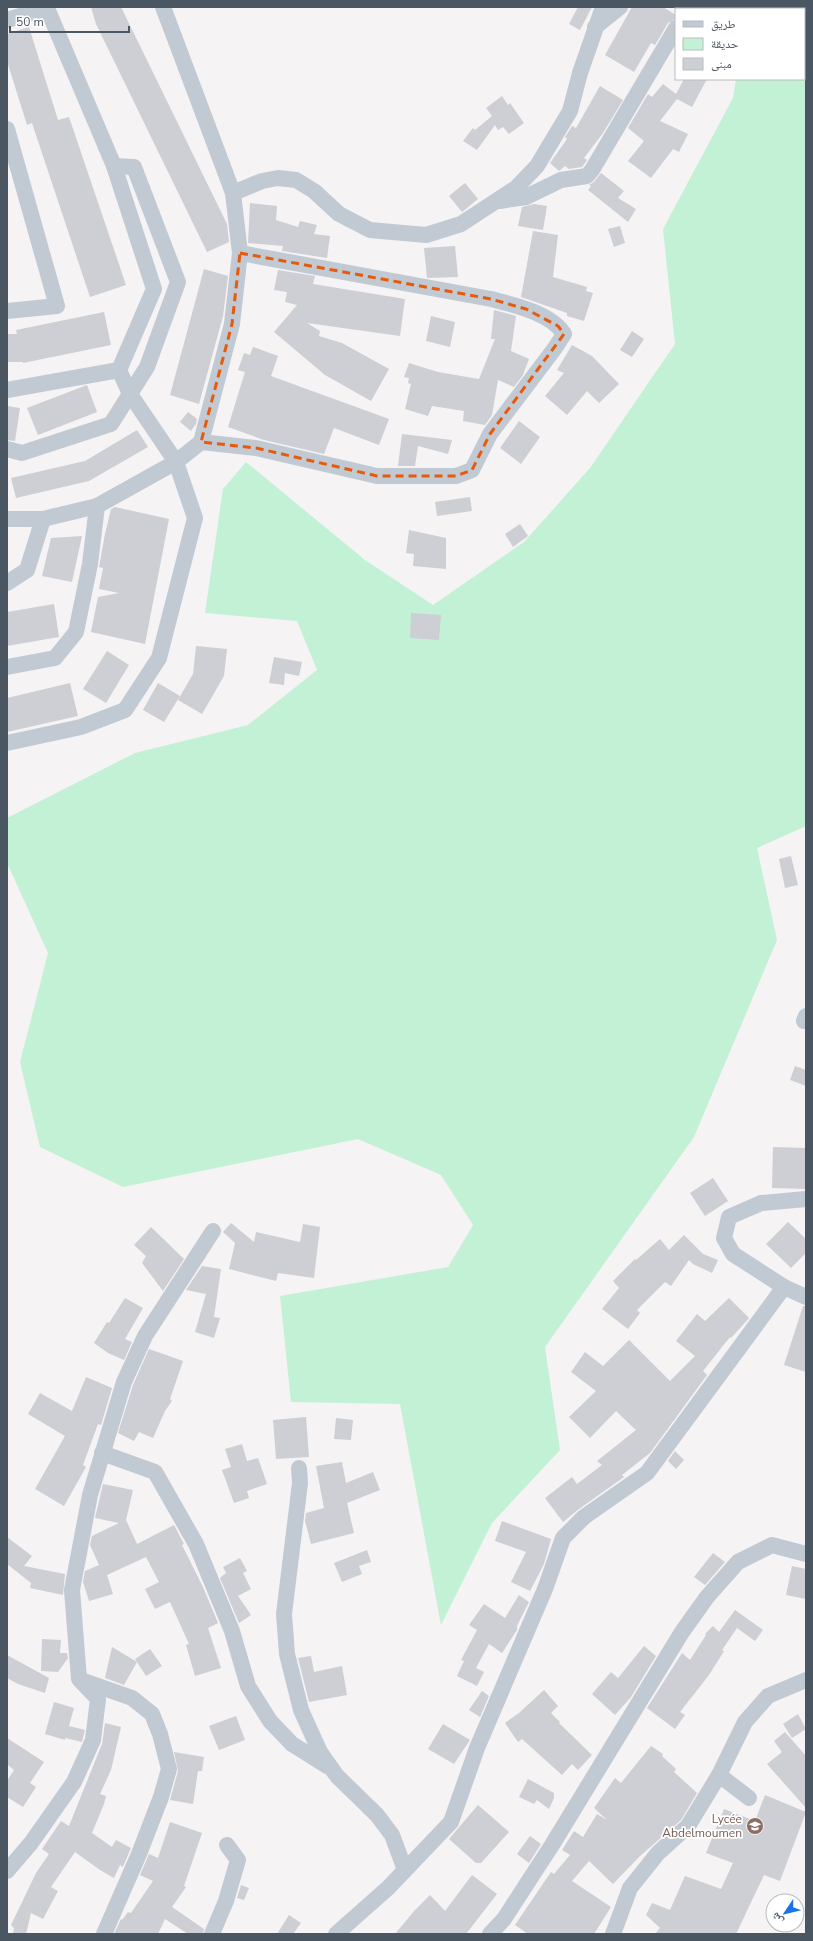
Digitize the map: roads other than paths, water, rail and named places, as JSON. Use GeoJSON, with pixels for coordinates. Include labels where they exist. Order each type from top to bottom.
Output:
{"type":"FeatureCollection","features":[{"type":"Feature","properties":{"kind":"street"},"geometry":{"type":"LineString","coordinates":[[7,519],[43,519],[97,506],[176,462],[201,442],[232,324],[240,253],[233,193],[163,7]]}},
{"type":"Feature","properties":{"kind":"street"},"geometry":{"type":"LineString","coordinates":[[233,193],[262,181],[278,178],[296,180],[314,191],[339,214],[370,230],[426,235],[460,224],[516,188],[537,166],[570,111],[595,27],[603,7]]}},
{"type":"Feature","properties":{"kind":"street"},"geometry":{"type":"LineString","coordinates":[[595,27],[620,7]]}},
{"type":"Feature","properties":{"kind":"street"},"geometry":{"type":"LineString","coordinates":[[7,20],[47,8],[114,166],[154,289],[119,370],[130,394],[176,462],[195,518],[159,658],[125,710],[81,727],[7,743]]}},
{"type":"Feature","properties":{"kind":"street"},"geometry":{"type":"LineString","coordinates":[[495,202],[526,196],[561,180],[587,176],[675,30]]}},
{"type":"Feature","properties":{"kind":"street"},"geometry":{"type":"LineString","coordinates":[[7,311],[56,306],[8,136]]}},
{"type":"Feature","properties":{"kind":"street"},"geometry":{"type":"LineString","coordinates":[[7,449],[22,453],[111,424],[147,367],[178,282],[134,167],[114,166]]}},
{"type":"Feature","properties":{"kind":"street"},"geometry":{"type":"LineString","coordinates":[[537,166],[561,180]]}},
{"type":"Feature","properties":{"kind":"street"},"geometry":{"type":"LineString","coordinates":[[201,442],[256,448],[377,476],[456,476],[472,470],[490,434],[564,334],[558,326],[526,309],[492,298],[240,253]]}},
{"type":"Feature","properties":{"kind":"street"},"geometry":{"type":"LineString","coordinates":[[7,390],[119,370]]}},
{"type":"Feature","properties":{"kind":"street"},"geometry":{"type":"LineString","coordinates":[[7,667],[55,658],[76,632],[90,564],[97,506]]}},
{"type":"Feature","properties":{"kind":"street"},"geometry":{"type":"LineString","coordinates":[[7,582],[27,570],[43,519]]}},
{"type":"Feature","properties":{"kind":"street"},"geometry":{"type":"LineString","coordinates":[[806,1199],[761,1203],[729,1217],[724,1238],[733,1254],[784,1288],[806,1298]]}},
{"type":"Feature","properties":{"kind":"street"},"geometry":{"type":"LineString","coordinates":[[7,1871],[31,1843],[74,1782],[93,1740],[98,1699],[79,1679],[72,1590],[90,1495],[124,1382],[145,1336],[213,1231]]}},
{"type":"Feature","properties":{"kind":"street"},"geometry":{"type":"LineString","coordinates":[[336,1934],[388,1888],[451,1822],[477,1748],[546,1589],[563,1538],[584,1517],[647,1473],[784,1288]]}},
{"type":"Feature","properties":{"kind":"street"},"geometry":{"type":"LineString","coordinates":[[102,1453],[155,1472],[196,1544],[232,1631],[248,1686],[270,1720],[292,1744],[332,1769]]}},
{"type":"Feature","properties":{"kind":"street"},"geometry":{"type":"LineString","coordinates":[[299,1468],[300,1483],[284,1614],[287,1654],[301,1710],[320,1752],[337,1776],[381,1820],[392,1835],[405,1870]]}},
{"type":"Feature","properties":{"kind":"street"},"geometry":{"type":"LineString","coordinates":[[490,1934],[504,1919],[547,1852],[682,1632],[707,1597],[738,1562],[772,1545],[806,1554]]}},
{"type":"Feature","properties":{"kind":"street"},"geometry":{"type":"LineString","coordinates":[[79,1679],[132,1698],[152,1714],[160,1734],[169,1769],[161,1797],[140,1854],[104,1934]]}},
{"type":"Feature","properties":{"kind":"street"},"geometry":{"type":"LineString","coordinates":[[613,1934],[630,1888],[658,1854],[688,1826],[719,1775],[745,1722],[768,1696],[806,1680]]}},
{"type":"Feature","properties":{"kind":"street"},"geometry":{"type":"LineString","coordinates":[[719,1775],[750,1798]]}},
{"type":"Feature","properties":{"kind":"street"},"geometry":{"type":"LineString","coordinates":[[212,1934],[226,1901],[238,1860],[227,1845]]}},
{"type":"Feature","properties":{"kind":"place","name":"Lycée Abdelmoumen"},"geometry":{"type":"Point","coordinates":[755,1826]}}]}
